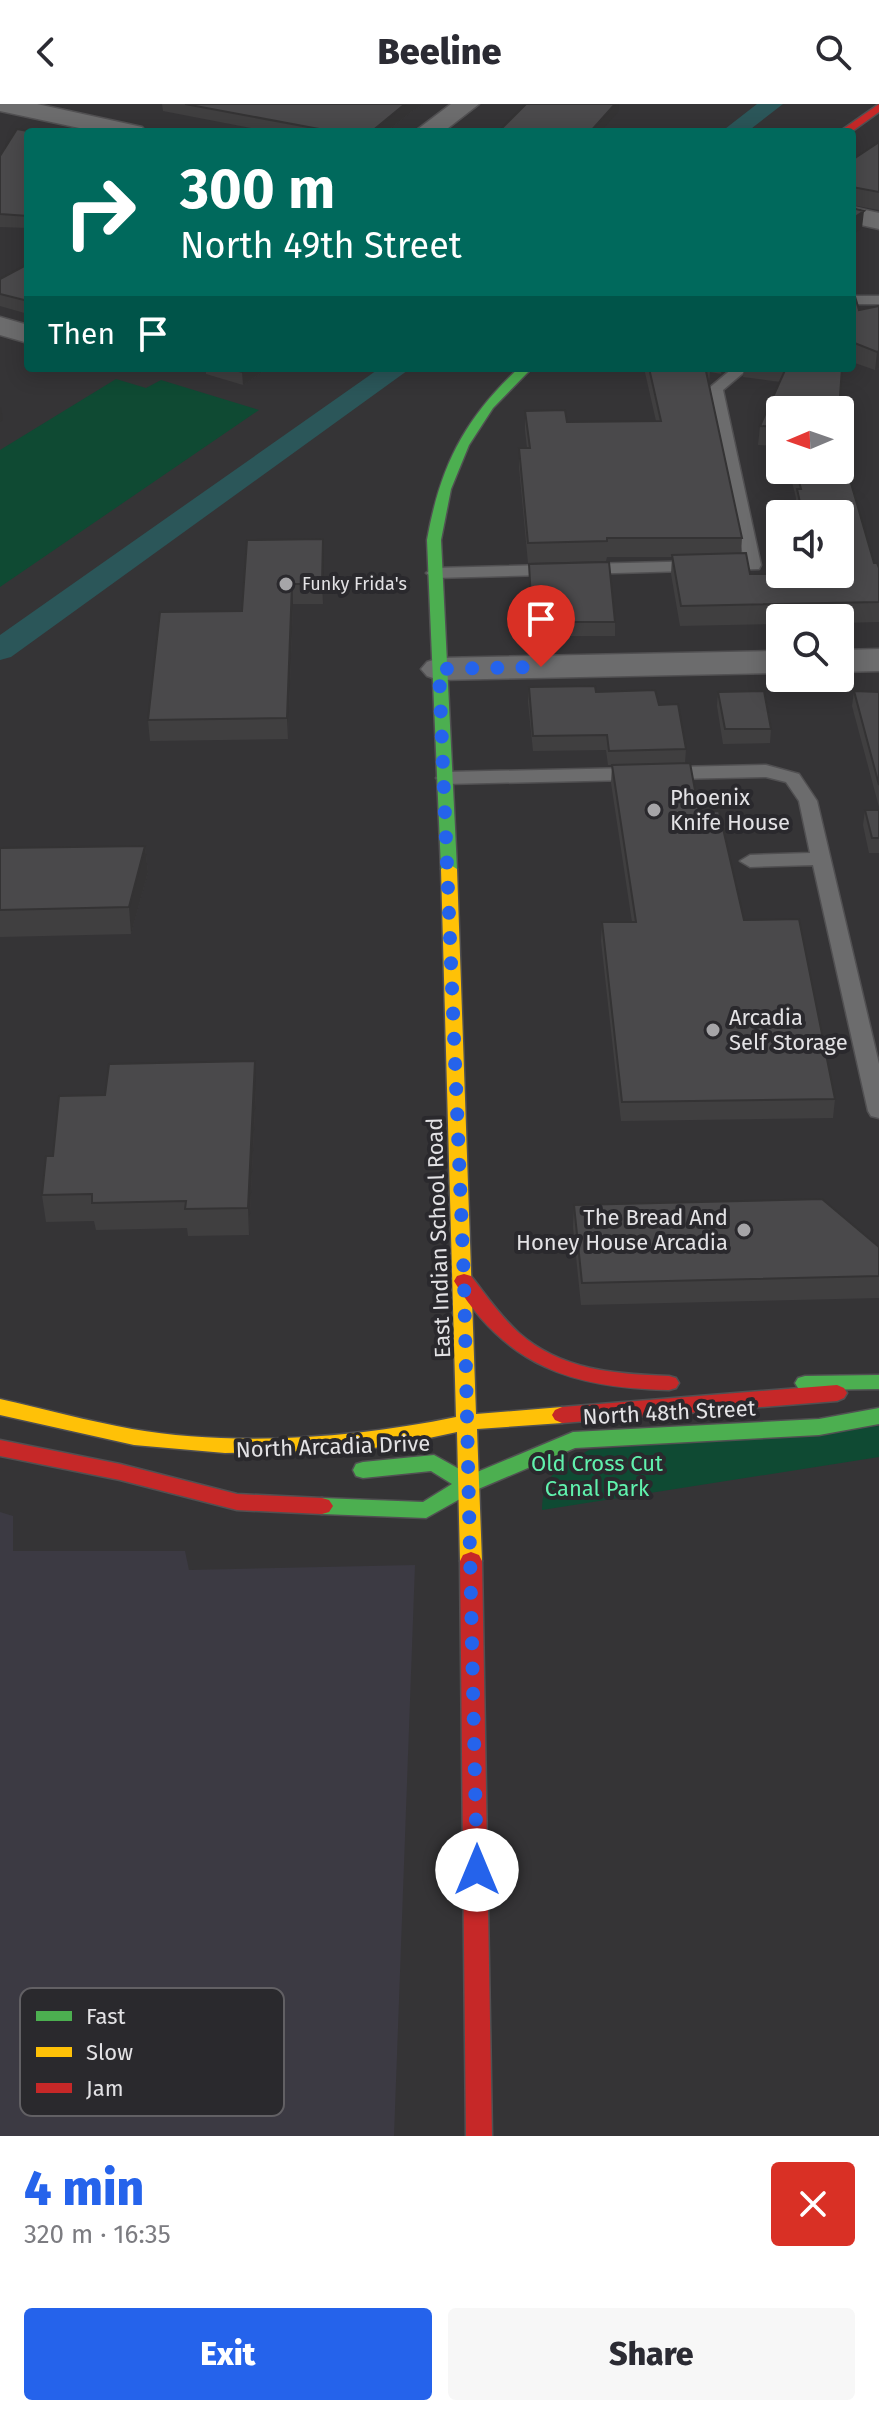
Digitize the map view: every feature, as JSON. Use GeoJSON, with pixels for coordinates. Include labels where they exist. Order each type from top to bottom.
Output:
{"type":"FeatureCollection","features":[{"type":"Feature","properties":{"kind":"main road"},"geometry":{"type":"LineString","coordinates":[[850,128],[879,108]]}},
{"type":"Feature","properties":{"kind":"main road","name":"East Indian School Road"},"geometry":{"type":"LineString","coordinates":[[479,2136],[464,1281],[434,573],[440,494],[454,456],[478,415],[522,372]]}},
{"type":"Feature","properties":{"kind":"main road"},"geometry":{"type":"LineString","coordinates":[[464,1281],[512,1339],[568,1370],[616,1382],[686,1383]]}},
{"type":"Feature","properties":{"kind":"main road"},"geometry":{"type":"LineString","coordinates":[[717,1383],[879,1382]]}},
{"type":"Feature","properties":{"kind":"main road","name":"North 48th Street"},"geometry":{"type":"LineString","coordinates":[[468,1422],[808,1397],[879,1388]]}},
{"type":"Feature","properties":{"kind":"main road","name":"North Arcadia Drive"},"geometry":{"type":"LineString","coordinates":[[0,1407],[134,1437],[225,1445],[379,1440],[468,1422]]}},
{"type":"Feature","properties":{"kind":"main road","name":"North 48th Street"},"geometry":{"type":"LineString","coordinates":[[469,1484],[573,1440],[790,1429],[879,1416]]}},
{"type":"Feature","properties":{"kind":"main road"},"geometry":{"type":"LineString","coordinates":[[0,1448],[120,1472],[237,1502],[426,1510],[469,1484]]}},
{"type":"Feature","properties":{"kind":"main road","name":"North Arcadia Drive"},"geometry":{"type":"LineString","coordinates":[[341,1472],[434,1463],[469,1484]]}},
{"type":"Feature","properties":{"kind":"main road"},"geometry":{"type":"LineString","coordinates":[[120,1472],[193,1473]]}},
{"type":"Feature","properties":{"kind":"street"},"geometry":{"type":"LineString","coordinates":[[3,104],[114,128]]}},
{"type":"Feature","properties":{"kind":"street"},"geometry":{"type":"LineString","coordinates":[[433,128],[467,104]]}},
{"type":"Feature","properties":{"kind":"street"},"geometry":{"type":"LineString","coordinates":[[856,216],[879,221]]}},
{"type":"Feature","properties":{"kind":"street"},"geometry":{"type":"LineString","coordinates":[[0,326],[24,333]]}},
{"type":"Feature","properties":{"kind":"street"},"geometry":{"type":"LineString","coordinates":[[854,661],[879,660]]}},
{"type":"Feature","properties":{"kind":"street"},"geometry":{"type":"LineString","coordinates":[[439,669],[766,662]]}},
{"type":"Feature","properties":{"kind":"lane"},"geometry":{"type":"LineString","coordinates":[[856,300],[879,300]]}},
{"type":"Feature","properties":{"kind":"lane"},"geometry":{"type":"LineString","coordinates":[[434,573],[753,565],[715,389],[737,372]]}},
{"type":"Feature","properties":{"kind":"lane"},"geometry":{"type":"LineString","coordinates":[[445,778],[766,771],[791,776],[799,781],[808,801],[879,1111]]}},
{"type":"Feature","properties":{"kind":"lane"},"geometry":{"type":"LineString","coordinates":[[750,861],[821,859]]}},
{"type":"Feature","properties":{"kind":"shaded area"},"geometry":{"type":"Polygon","coordinates":[[[0,1512],[13,1516],[13,1551],[185,1551],[189,1570],[415,1565],[394,2136],[0,2136],[0,1512]]]}},
{"type":"Feature","properties":{"kind":"green space"},"geometry":{"type":"Polygon","coordinates":[[[116,379],[146,388],[161,380],[259,410],[0,587],[0,450],[116,379]]]}},
{"type":"Feature","properties":{"kind":"green space","name":"Old Cross Cut Canal Park"},"geometry":{"type":"Polygon","coordinates":[[[879,1426],[879,1457],[542,1510],[549,1479],[569,1461],[589,1450],[879,1426]]]}},
{"type":"Feature","properties":{"kind":"building"},"geometry":{"type":"Polygon","coordinates":[[[185,104],[405,104],[376,128],[314,128],[185,104]]]}},
{"type":"Feature","properties":{"kind":"building"},"geometry":{"type":"Polygon","coordinates":[[[526,104],[615,104],[594,128],[502,128],[526,104]]]}},
{"type":"Feature","properties":{"kind":"building"},"geometry":{"type":"Polygon","coordinates":[[[17,129],[24,130],[24,216],[0,214],[0,156],[17,129]]]}},
{"type":"Feature","properties":{"kind":"building"},"geometry":{"type":"Polygon","coordinates":[[[879,142],[879,192],[856,188],[856,157],[879,142]]]}},
{"type":"Feature","properties":{"kind":"building"},"geometry":{"type":"Polygon","coordinates":[[[24,266],[24,300],[0,294],[0,279],[24,266]]]}},
{"type":"Feature","properties":{"kind":"building"},"geometry":{"type":"Polygon","coordinates":[[[856,300],[859,310],[879,306],[877,352],[856,344],[856,300]]]}},
{"type":"Feature","properties":{"kind":"building"},"geometry":{"type":"Polygon","coordinates":[[[650,372],[706,372],[742,538],[607,538],[607,541],[528,543],[519,448],[530,448],[525,411],[565,410],[567,422],[661,421],[650,372]]]}},
{"type":"Feature","properties":{"kind":"building"},"geometry":{"type":"Polygon","coordinates":[[[784,372],[842,372],[840,396],[773,396],[784,372]]]}},
{"type":"Feature","properties":{"kind":"building"},"geometry":{"type":"Polygon","coordinates":[[[766,413],[766,426],[760,426],[766,413]]]}},
{"type":"Feature","properties":{"kind":"building"},"geometry":{"type":"Polygon","coordinates":[[[800,484],[851,484],[874,563],[879,568],[879,602],[681,606],[672,555],[746,553],[750,574],[766,574],[766,588],[854,588],[854,500],[799,500],[797,489],[801,489],[800,484]]]}},
{"type":"Feature","properties":{"kind":"building"},"geometry":{"type":"Polygon","coordinates":[[[323,539],[322,584],[292,584],[287,718],[148,720],[160,612],[242,611],[247,540],[323,539]]]}},
{"type":"Feature","properties":{"kind":"building"},"geometry":{"type":"Polygon","coordinates":[[[609,562],[615,622],[555,622],[555,617],[532,617],[529,564],[609,562]]]}},
{"type":"Feature","properties":{"kind":"building"},"geometry":{"type":"Polygon","coordinates":[[[595,686],[596,692],[655,690],[659,705],[678,704],[686,749],[609,751],[607,735],[533,736],[529,687],[595,686]]]}},
{"type":"Feature","properties":{"kind":"building"},"geometry":{"type":"Polygon","coordinates":[[[764,691],[771,729],[725,729],[718,692],[764,691]]]}},
{"type":"Feature","properties":{"kind":"building"},"geometry":{"type":"Polygon","coordinates":[[[854,691],[879,692],[879,785],[854,691]]]}},
{"type":"Feature","properties":{"kind":"building","name":"Arcadia Self Storage"},"geometry":{"type":"Polygon","coordinates":[[[690,763],[699,812],[719,811],[744,920],[799,919],[835,1099],[622,1102],[602,922],[636,922],[612,765],[690,763]]]}},
{"type":"Feature","properties":{"kind":"building"},"geometry":{"type":"Polygon","coordinates":[[[865,810],[879,810],[879,838],[872,838],[865,810]]]}},
{"type":"Feature","properties":{"kind":"building"},"geometry":{"type":"Polygon","coordinates":[[[145,846],[129,907],[0,910],[0,848],[145,846]]]}},
{"type":"Feature","properties":{"kind":"building"},"geometry":{"type":"Polygon","coordinates":[[[255,1061],[248,1208],[185,1209],[186,1201],[92,1203],[92,1194],[42,1195],[46,1156],[53,1156],[59,1096],[105,1095],[109,1064],[255,1061]]]}},
{"type":"Feature","properties":{"kind":"building"},"geometry":{"type":"Polygon","coordinates":[[[822,1199],[879,1247],[879,1276],[582,1283],[574,1205],[822,1199]]]}},
{"type":"Feature","properties":{"kind":"waterway"},"geometry":{"type":"LineString","coordinates":[[738,128],[772,104]]}},
{"type":"Feature","properties":{"kind":"waterway"},"geometry":{"type":"LineString","coordinates":[[0,650],[392,372]]}},
{"type":"Feature","properties":{"kind":"traffic: fast"},"geometry":{"type":"LineString","coordinates":[[449,869],[434,540],[445,489],[462,445],[489,405],[522,372]]}},
{"type":"Feature","properties":{"kind":"traffic: fast"},"geometry":{"type":"LineString","coordinates":[[805,1383],[879,1382]]}},
{"type":"Feature","properties":{"kind":"traffic: fast"},"geometry":{"type":"LineString","coordinates":[[322,1506],[426,1510],[469,1484],[573,1440],[819,1427],[879,1416]]}},
{"type":"Feature","properties":{"kind":"traffic: fast"},"geometry":{"type":"LineString","coordinates":[[363,1470],[434,1463],[469,1484]]}},
{"type":"Feature","properties":{"kind":"traffic: slow"},"geometry":{"type":"LineString","coordinates":[[449,869],[471,1561]]}},
{"type":"Feature","properties":{"kind":"traffic: slow"},"geometry":{"type":"LineString","coordinates":[[0,1407],[134,1437],[225,1445],[352,1442],[392,1438],[468,1422],[562,1415]]}},
{"type":"Feature","properties":{"kind":"traffic: jam"},"geometry":{"type":"LineString","coordinates":[[850,128],[879,107]]}},
{"type":"Feature","properties":{"kind":"traffic: jam"},"geometry":{"type":"LineString","coordinates":[[464,1281],[512,1338],[547,1361],[606,1379],[669,1383]]}},
{"type":"Feature","properties":{"kind":"traffic: jam"},"geometry":{"type":"LineString","coordinates":[[562,1415],[837,1393]]}},
{"type":"Feature","properties":{"kind":"traffic: jam"},"geometry":{"type":"LineString","coordinates":[[0,1448],[120,1472],[237,1502],[322,1506]]}},
{"type":"Feature","properties":{"kind":"traffic: jam"},"geometry":{"type":"LineString","coordinates":[[471,1561],[479,2136]]}},
{"type":"Feature","properties":{"kind":"place","name":"Funky Frida's"},"geometry":{"type":"Point","coordinates":[286,584]}},
{"type":"Feature","properties":{"kind":"place","name":"Phoenix Knife House"},"geometry":{"type":"Point","coordinates":[654,810]}},
{"type":"Feature","properties":{"kind":"place","name":"Arcadia Self Storage"},"geometry":{"type":"Point","coordinates":[713,1030]}},
{"type":"Feature","properties":{"kind":"place","name":"The Bread And Honey House Arcadia"},"geometry":{"type":"Point","coordinates":[744,1230]}},
{"type":"Feature","properties":{"kind":"route"},"geometry":{"type":"LineString","coordinates":[[477,1870],[464,1281],[439,669],[541,667]]}}]}
